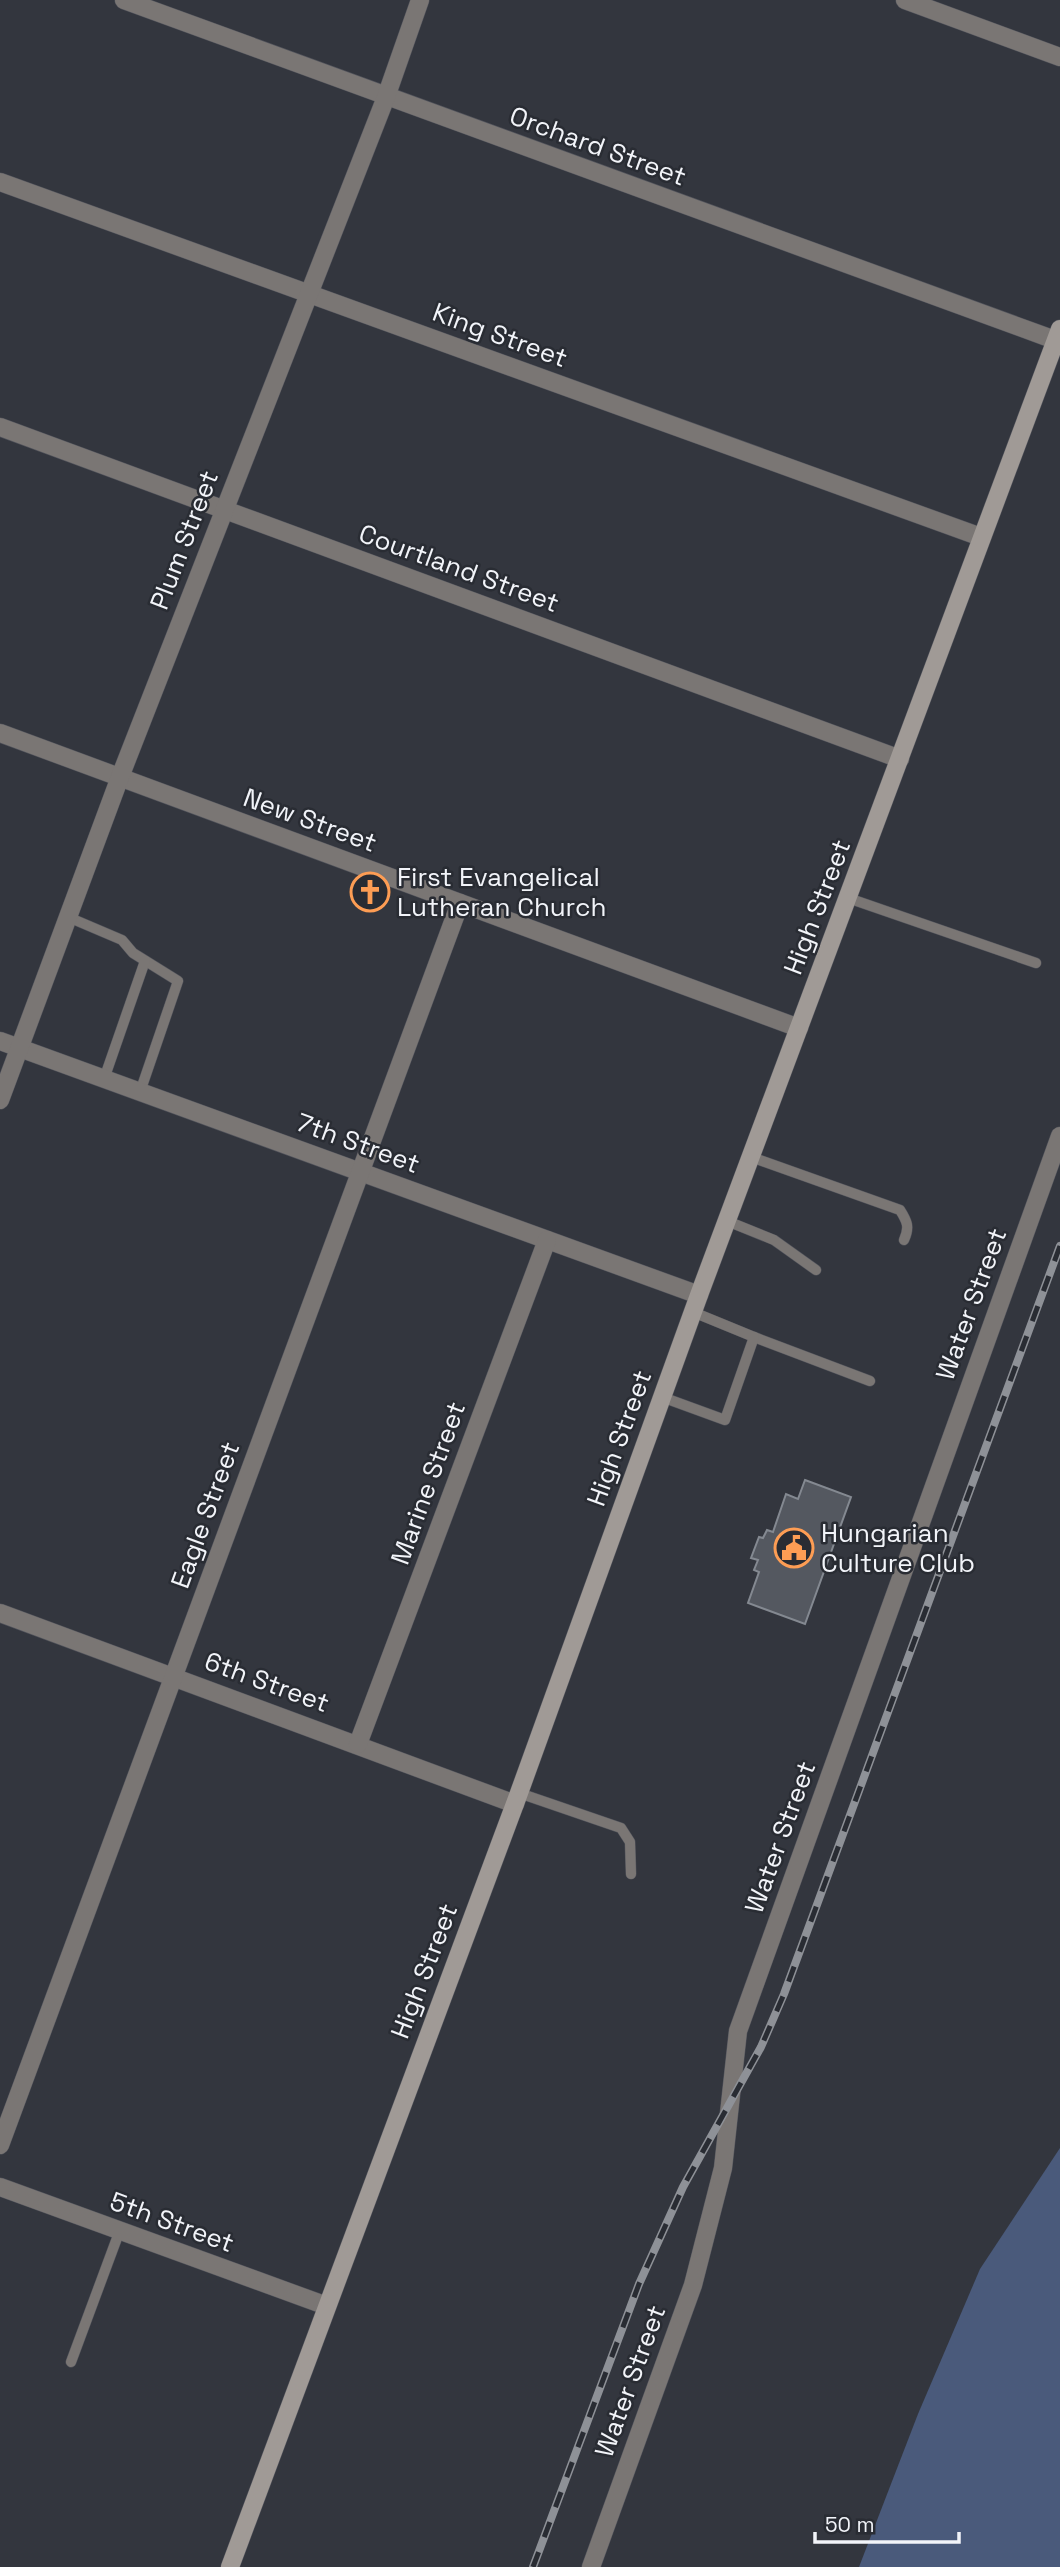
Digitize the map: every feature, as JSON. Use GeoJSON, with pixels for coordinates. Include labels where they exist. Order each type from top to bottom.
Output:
{"type":"FeatureCollection","features":[{"type":"Feature","properties":{"kind":"street","name":"Orchard Street"},"geometry":{"type":"LineString","coordinates":[[124,0],[386,97],[1057,334]]}},
{"type":"Feature","properties":{"kind":"street","name":"Plum Street"},"geometry":{"type":"LineString","coordinates":[[0,1100],[120,778],[386,97],[421,0]]}},
{"type":"Feature","properties":{"kind":"street"},"geometry":{"type":"LineString","coordinates":[[905,0],[1060,57]]}},
{"type":"Feature","properties":{"kind":"street","name":"King Street"},"geometry":{"type":"LineString","coordinates":[[0,182],[981,537]]}},
{"type":"Feature","properties":{"kind":"street","name":"High Street"},"geometry":{"type":"LineString","coordinates":[[230,2567],[1057,334]]}},
{"type":"Feature","properties":{"kind":"street","name":"Courtland Street"},"geometry":{"type":"LineString","coordinates":[[0,426],[900,759]]}},
{"type":"Feature","properties":{"kind":"street","name":"New Street"},"geometry":{"type":"LineString","coordinates":[[0,733],[799,1028]]}},
{"type":"Feature","properties":{"kind":"street","name":"Eagle Street"},"geometry":{"type":"LineString","coordinates":[[0,2145],[460,903]]}},
{"type":"Feature","properties":{"kind":"street","name":"7th Street"},"geometry":{"type":"LineString","coordinates":[[0,1041],[547,1240],[696,1303]]}},
{"type":"Feature","properties":{"kind":"street","name":"Water Street"},"geometry":{"type":"LineString","coordinates":[[590,2567],[693,2285],[723,2168],[738,2031],[1060,1136]]}},
{"type":"Feature","properties":{"kind":"street","name":"Marine Street"},"geometry":{"type":"LineString","coordinates":[[358,1744],[547,1240]]}},
{"type":"Feature","properties":{"kind":"street","name":"6th Street"},"geometry":{"type":"LineString","coordinates":[[0,1613],[358,1744],[517,1798]]}},
{"type":"Feature","properties":{"kind":"street","name":"5th Street"},"geometry":{"type":"LineString","coordinates":[[0,2187],[327,2306]]}},
{"type":"Feature","properties":{"kind":"lane"},"geometry":{"type":"LineString","coordinates":[[848,898],[1036,963]]}},
{"type":"Feature","properties":{"kind":"lane"},"geometry":{"type":"LineString","coordinates":[[68,917],[122,940],[133,953],[178,981],[140,1092]]}},
{"type":"Feature","properties":{"kind":"lane"},"geometry":{"type":"LineString","coordinates":[[104,1079],[145,961]]}},
{"type":"Feature","properties":{"kind":"lane"},"geometry":{"type":"LineString","coordinates":[[751,1157],[900,1210],[907,1221],[909,1231],[904,1240]]}},
{"type":"Feature","properties":{"kind":"lane"},"geometry":{"type":"LineString","coordinates":[[727,1221],[774,1240],[816,1270]]}},
{"type":"Feature","properties":{"kind":"lane"},"geometry":{"type":"LineString","coordinates":[[696,1303],[754,1337],[870,1381]]}},
{"type":"Feature","properties":{"kind":"lane"},"geometry":{"type":"LineString","coordinates":[[662,1397],[725,1420],[754,1337]]}},
{"type":"Feature","properties":{"kind":"lane"},"geometry":{"type":"LineString","coordinates":[[517,1798],[621,1828],[630,1842],[631,1874]]}},
{"type":"Feature","properties":{"kind":"lane"},"geometry":{"type":"LineString","coordinates":[[71,2362],[120,2230]]}},
{"type":"Feature","properties":{"kind":"water"},"geometry":{"type":"Polygon","coordinates":[[[1060,2148],[1060,2567],[859,2567],[918,2414],[980,2269],[1060,2148]]]}},
{"type":"Feature","properties":{"kind":"building","name":"Hungarian Culture Club"},"geometry":{"type":"Polygon","coordinates":[[[805,1480],[851,1497],[805,1624],[748,1603],[759,1572],[754,1570],[758,1560],[751,1558],[759,1537],[763,1538],[767,1530],[773,1532],[786,1494],[798,1499],[805,1480]]]}},
{"type":"Feature","properties":{"kind":"railway"},"geometry":{"type":"LineString","coordinates":[[533,2567],[639,2284],[683,2187],[761,2047],[784,1994],[1060,1246]]}},
{"type":"Feature","properties":{"kind":"place","name":"First Evangelical Lutheran Church"},"geometry":{"type":"Point","coordinates":[370,892]}},
{"type":"Feature","properties":{"kind":"place","name":"Hungarian Culture Club"},"geometry":{"type":"Point","coordinates":[794,1548]}}]}
